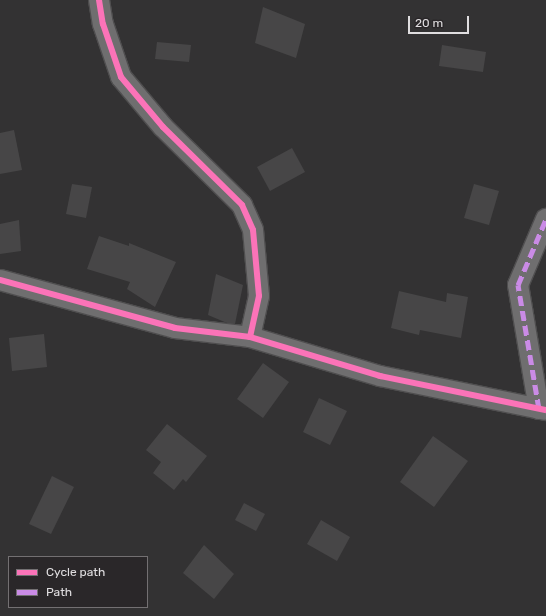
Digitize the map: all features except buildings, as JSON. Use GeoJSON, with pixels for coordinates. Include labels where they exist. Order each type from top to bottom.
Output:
{"type":"FeatureCollection","features":[{"type":"Feature","properties":{"kind":"street"},"geometry":{"type":"LineString","coordinates":[[99,0],[103,24],[121,77],[163,127],[242,205],[253,230],[259,296],[250,337]]}},
{"type":"Feature","properties":{"kind":"street"},"geometry":{"type":"LineString","coordinates":[[0,280],[175,328],[250,337],[380,376],[542,409],[518,285],[546,219]]}},
{"type":"Feature","properties":{"kind":"marked path"},"geometry":{"type":"LineString","coordinates":[[539,409],[518,285],[546,219]]}},
{"type":"Feature","properties":{"kind":"cycle path"},"geometry":{"type":"LineString","coordinates":[[99,0],[103,24],[121,77],[163,127],[242,205],[253,230],[259,296],[250,337]]}},
{"type":"Feature","properties":{"kind":"cycle path"},"geometry":{"type":"LineString","coordinates":[[0,280],[175,328],[250,337],[380,376],[546,410]]}}]}
